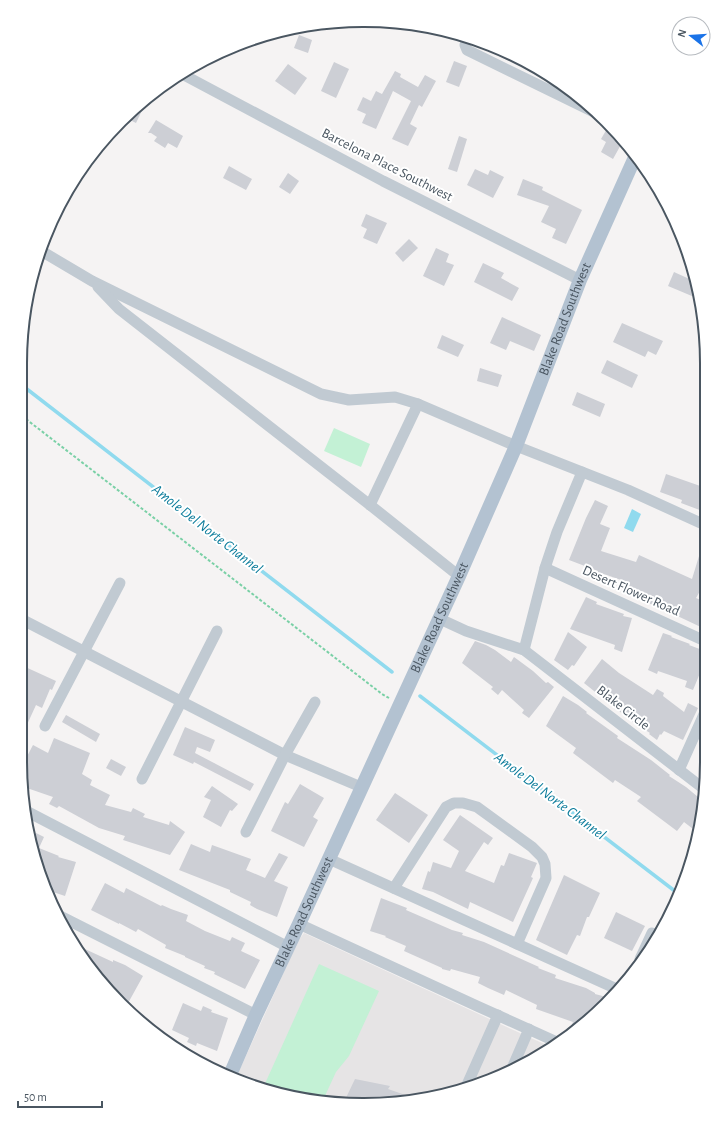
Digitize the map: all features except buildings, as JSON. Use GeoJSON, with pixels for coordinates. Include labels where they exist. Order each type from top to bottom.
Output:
{"type":"FeatureCollection","features":[{"type":"Feature","properties":{"kind":"main road","name":"Blake Road Southwest"},"geometry":{"type":"LineString","coordinates":[[232,1071],[256,1015],[459,576],[516,446],[580,280],[633,163]]}},
{"type":"Feature","properties":{"kind":"street"},"geometry":{"type":"LineString","coordinates":[[465,45],[467,50],[575,103]]}},
{"type":"Feature","properties":{"kind":"street","name":"Barcelona Place Southwest"},"geometry":{"type":"LineString","coordinates":[[188,77],[383,181],[580,280]]}},
{"type":"Feature","properties":{"kind":"street"},"geometry":{"type":"LineString","coordinates":[[46,254],[92,281],[321,394],[349,400],[395,397],[418,404],[516,446],[628,490],[700,523]]}},
{"type":"Feature","properties":{"kind":"street"},"geometry":{"type":"LineString","coordinates":[[92,281],[119,309],[459,576]]}},
{"type":"Feature","properties":{"kind":"street"},"geometry":{"type":"LineString","coordinates":[[370,505],[418,404]]}},
{"type":"Feature","properties":{"kind":"street"},"geometry":{"type":"LineString","coordinates":[[524,650],[556,532],[582,472]]}},
{"type":"Feature","properties":{"kind":"street","name":"Desert Flower Road"},"geometry":{"type":"LineString","coordinates":[[545,568],[700,639]]}},
{"type":"Feature","properties":{"kind":"street"},"geometry":{"type":"LineString","coordinates":[[45,726],[120,583]]}},
{"type":"Feature","properties":{"kind":"street","name":"Blake Circle"},"geometry":{"type":"LineString","coordinates":[[440,619],[466,631],[524,650],[699,785]]}},
{"type":"Feature","properties":{"kind":"street"},"geometry":{"type":"LineString","coordinates":[[27,622],[285,755],[361,787]]}},
{"type":"Feature","properties":{"kind":"street"},"geometry":{"type":"LineString","coordinates":[[142,779],[217,631]]}},
{"type":"Feature","properties":{"kind":"street"},"geometry":{"type":"LineString","coordinates":[[246,832],[285,755],[315,702]]}},
{"type":"Feature","properties":{"kind":"street"},"geometry":{"type":"LineString","coordinates":[[679,770],[700,721]]}},
{"type":"Feature","properties":{"kind":"street"},"geometry":{"type":"LineString","coordinates":[[394,888],[446,807],[454,803],[463,803],[477,807],[532,847],[542,857],[545,864],[546,878],[517,944]]}},
{"type":"Feature","properties":{"kind":"street"},"geometry":{"type":"LineString","coordinates":[[31,814],[288,947]]}},
{"type":"Feature","properties":{"kind":"street"},"geometry":{"type":"LineString","coordinates":[[329,859],[612,987]]}},
{"type":"Feature","properties":{"kind":"street"},"geometry":{"type":"LineString","coordinates":[[67,919],[256,1015]]}},
{"type":"Feature","properties":{"kind":"street"},"geometry":{"type":"LineString","coordinates":[[299,924],[552,1040]]}},
{"type":"Feature","properties":{"kind":"street"},"geometry":{"type":"LineString","coordinates":[[650,938],[652,933]]}},
{"type":"Feature","properties":{"kind":"street"},"geometry":{"type":"LineString","coordinates":[[469,1081],[498,1015]]}},
{"type":"Feature","properties":{"kind":"street"},"geometry":{"type":"LineString","coordinates":[[515,1062],[529,1029]]}},
{"type":"Feature","properties":{"kind":"path"},"geometry":{"type":"LineString","coordinates":[[27,420],[382,694],[401,704]]}},
{"type":"Feature","properties":{"kind":"shaded area"},"geometry":{"type":"Polygon","coordinates":[[[304,933],[545,1044],[512,1063],[451,1087],[429,1092],[386,1097],[341,1097],[298,1092],[276,1087],[238,1073],[298,941],[304,933]]]}},
{"type":"Feature","properties":{"kind":"green space"},"geometry":{"type":"Polygon","coordinates":[[[334,428],[370,444],[361,467],[324,451],[334,428]]]}},
{"type":"Feature","properties":{"kind":"green space"},"geometry":{"type":"Polygon","coordinates":[[[319,964],[379,991],[349,1056],[336,1072],[325,1095],[298,1092],[265,1083],[319,964]]]}},
{"type":"Feature","properties":{"kind":"water"},"geometry":{"type":"Polygon","coordinates":[[[632,509],[641,514],[633,532],[624,528],[632,509]]]}},
{"type":"Feature","properties":{"kind":"waterway","name":"Amole Del Norte Channel"},"geometry":{"type":"LineString","coordinates":[[27,389],[392,672]]}},
{"type":"Feature","properties":{"kind":"waterway","name":"Amole Del Norte Channel"},"geometry":{"type":"LineString","coordinates":[[420,696],[674,890]]}}]}
